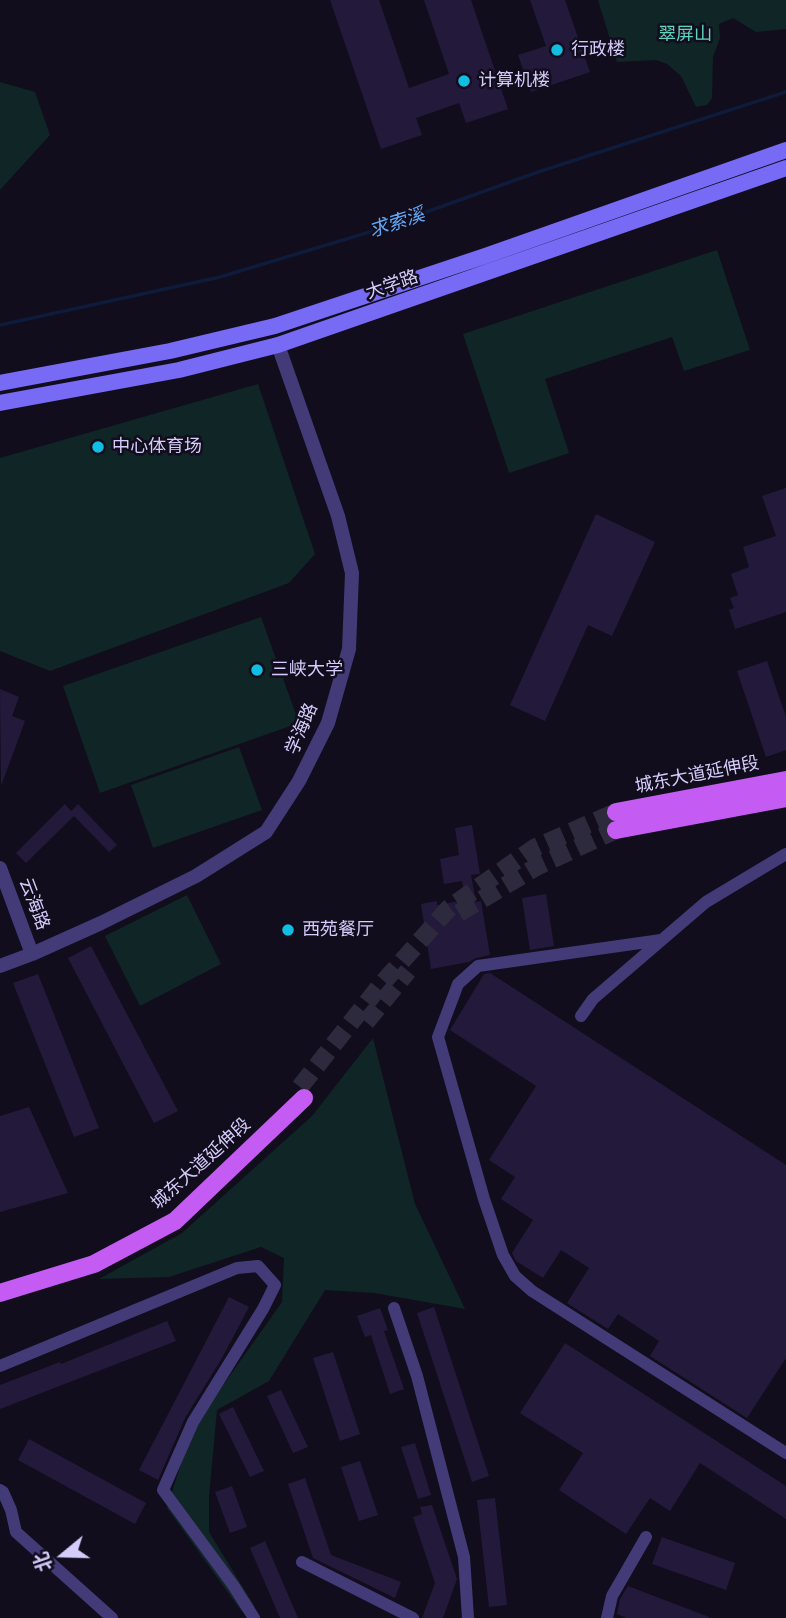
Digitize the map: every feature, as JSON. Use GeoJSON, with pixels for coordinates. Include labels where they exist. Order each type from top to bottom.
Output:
{"type":"FeatureCollection","features":[{"type":"Feature","properties":{"kind":"main road","name":"大学路"},"geometry":{"type":"LineString","coordinates":[[0,383],[170,351],[275,326],[485,256],[786,150]]}},
{"type":"Feature","properties":{"kind":"main road","name":"大学路"},"geometry":{"type":"LineString","coordinates":[[0,403],[179,370],[278,345],[786,168]]}},
{"type":"Feature","properties":{"kind":"main road","name":"城东大道延伸段"},"geometry":{"type":"LineString","coordinates":[[786,780],[616,821],[786,798]]}},
{"type":"Feature","properties":{"kind":"main road","name":"城东大道延伸段"},"geometry":{"type":"LineString","coordinates":[[0,1283],[83,1257],[173,1212],[302,1092],[176,1221],[94,1264],[0,1293]]}},
{"type":"Feature","properties":{"kind":"street","name":"学海路"},"geometry":{"type":"LineString","coordinates":[[0,966],[32,954],[196,876],[266,832],[299,781],[328,723],[349,649],[352,573],[338,516],[278,345]]}},
{"type":"Feature","properties":{"kind":"street"},"geometry":{"type":"LineString","coordinates":[[582,1016],[593,999],[706,902],[786,855]]}},
{"type":"Feature","properties":{"kind":"street","name":"云海路"},"geometry":{"type":"LineString","coordinates":[[0,868],[32,954]]}},
{"type":"Feature","properties":{"kind":"street"},"geometry":{"type":"LineString","coordinates":[[661,940],[478,966],[458,984],[438,1037],[484,1199],[503,1255],[516,1276],[532,1292],[786,1453]]}},
{"type":"Feature","properties":{"kind":"street"},"geometry":{"type":"LineString","coordinates":[[0,1366],[237,1268],[258,1266],[275,1285],[193,1422],[163,1490],[254,1618]]}},
{"type":"Feature","properties":{"kind":"street"},"geometry":{"type":"LineString","coordinates":[[394,1308],[417,1376],[464,1557],[468,1618]]}},
{"type":"Feature","properties":{"kind":"street"},"geometry":{"type":"LineString","coordinates":[[0,1490],[11,1510],[16,1532],[112,1618]]}},
{"type":"Feature","properties":{"kind":"street"},"geometry":{"type":"LineString","coordinates":[[607,1618],[612,1596],[646,1537]]}},
{"type":"Feature","properties":{"kind":"street"},"geometry":{"type":"LineString","coordinates":[[302,1562],[413,1618]]}},
{"type":"Feature","properties":{"kind":"green space","name":"翠屏山"},"geometry":{"type":"Polygon","coordinates":[[[598,0],[786,0],[786,29],[756,32],[733,18],[719,24],[720,38],[713,57],[712,98],[707,105],[696,107],[681,76],[667,64],[656,60],[617,62],[598,0]]]}},
{"type":"Feature","properties":{"kind":"green space"},"geometry":{"type":"Polygon","coordinates":[[[0,82],[35,92],[50,135],[0,190],[0,82]]]}},
{"type":"Feature","properties":{"kind":"green space"},"geometry":{"type":"Polygon","coordinates":[[[717,250],[750,350],[684,371],[672,337],[545,379],[569,453],[509,473],[463,334],[717,250]]]}},
{"type":"Feature","properties":{"kind":"green space"},"geometry":{"type":"Polygon","coordinates":[[[258,384],[315,554],[289,583],[50,671],[0,651],[0,458],[258,384]]]}},
{"type":"Feature","properties":{"kind":"green space"},"geometry":{"type":"Polygon","coordinates":[[[261,617],[299,723],[100,793],[63,686],[261,617]]]}},
{"type":"Feature","properties":{"kind":"green space"},"geometry":{"type":"Polygon","coordinates":[[[239,747],[262,810],[153,848],[131,785],[239,747]]]}},
{"type":"Feature","properties":{"kind":"green space"},"geometry":{"type":"Polygon","coordinates":[[[187,895],[221,964],[140,1006],[105,936],[187,895]]]}},
{"type":"Feature","properties":{"kind":"green space"},"geometry":{"type":"Polygon","coordinates":[[[373,1038],[415,1204],[465,1309],[374,1293],[325,1290],[269,1381],[217,1410],[209,1496],[209,1532],[255,1607],[242,1612],[167,1508],[192,1429],[282,1302],[284,1258],[261,1247],[169,1277],[99,1279],[182,1233],[312,1116],[373,1038]]]}},
{"type":"Feature","properties":{"kind":"building","name":"计算机楼"},"geometry":{"type":"Polygon","coordinates":[[[330,0],[379,0],[409,88],[449,74],[424,0],[471,0],[508,109],[466,123],[459,103],[416,118],[422,135],[381,149],[330,0]]]}},
{"type":"Feature","properties":{"kind":"building","name":"行政楼"},"geometry":{"type":"Polygon","coordinates":[[[530,0],[565,0],[590,72],[531,92],[518,55],[546,46],[530,0]]]}},
{"type":"Feature","properties":{"kind":"building"},"geometry":{"type":"Polygon","coordinates":[[[786,488],[786,612],[735,629],[729,610],[734,608],[730,598],[738,595],[731,574],[749,567],[743,547],[776,536],[762,496],[786,488]]]}},
{"type":"Feature","properties":{"kind":"building"},"geometry":{"type":"Polygon","coordinates":[[[596,514],[655,542],[612,636],[588,625],[545,721],[510,705],[596,514]]]}},
{"type":"Feature","properties":{"kind":"building"},"geometry":{"type":"Polygon","coordinates":[[[767,661],[786,717],[786,750],[766,757],[737,671],[767,661]]]}},
{"type":"Feature","properties":{"kind":"building"},"geometry":{"type":"Polygon","coordinates":[[[0,689],[19,697],[12,716],[25,721],[1,786],[0,689]]]}},
{"type":"Feature","properties":{"kind":"building"},"geometry":{"type":"Polygon","coordinates":[[[65,804],[71,811],[78,804],[117,845],[109,852],[74,816],[26,863],[16,853],[65,804]]]}},
{"type":"Feature","properties":{"kind":"building"},"geometry":{"type":"Polygon","coordinates":[[[472,825],[480,874],[471,875],[476,902],[481,901],[490,955],[431,969],[421,904],[437,901],[437,905],[465,900],[462,881],[444,884],[440,859],[459,855],[455,828],[472,825]]]}},
{"type":"Feature","properties":{"kind":"building"},"geometry":{"type":"Polygon","coordinates":[[[546,894],[554,946],[530,950],[522,898],[546,894]]]}},
{"type":"Feature","properties":{"kind":"building"},"geometry":{"type":"Polygon","coordinates":[[[91,946],[178,1111],[154,1123],[68,958],[91,946]]]}},
{"type":"Feature","properties":{"kind":"building"},"geometry":{"type":"Polygon","coordinates":[[[490,973],[786,1165],[786,1358],[747,1418],[650,1356],[659,1341],[618,1314],[608,1329],[567,1303],[589,1268],[561,1250],[543,1278],[516,1261],[512,1253],[533,1220],[501,1199],[515,1177],[489,1160],[536,1086],[450,1030],[484,974],[490,973]]]}},
{"type":"Feature","properties":{"kind":"building"},"geometry":{"type":"Polygon","coordinates":[[[38,974],[99,1128],[74,1137],[13,983],[38,974]]]}},
{"type":"Feature","properties":{"kind":"building"},"geometry":{"type":"Polygon","coordinates":[[[29,1107],[68,1193],[0,1212],[0,1116],[29,1107]]]}},
{"type":"Feature","properties":{"kind":"building"},"geometry":{"type":"Polygon","coordinates":[[[229,1297],[249,1307],[185,1418],[158,1480],[139,1470],[229,1297]]]}},
{"type":"Feature","properties":{"kind":"building"},"geometry":{"type":"Polygon","coordinates":[[[434,1307],[489,1476],[472,1482],[417,1313],[434,1307]]]}},
{"type":"Feature","properties":{"kind":"building"},"geometry":{"type":"Polygon","coordinates":[[[380,1308],[388,1330],[384,1331],[404,1389],[390,1394],[371,1335],[365,1337],[357,1316],[380,1308]]]}},
{"type":"Feature","properties":{"kind":"building"},"geometry":{"type":"Polygon","coordinates":[[[167,1321],[176,1341],[0,1409],[0,1385],[60,1362],[61,1364],[167,1321]]]}},
{"type":"Feature","properties":{"kind":"building"},"geometry":{"type":"Polygon","coordinates":[[[565,1343],[786,1486],[786,1519],[700,1463],[670,1511],[650,1498],[626,1534],[559,1490],[583,1453],[520,1413],[565,1343]]]}},
{"type":"Feature","properties":{"kind":"building"},"geometry":{"type":"Polygon","coordinates":[[[333,1352],[360,1434],[340,1441],[313,1358],[333,1352]]]}},
{"type":"Feature","properties":{"kind":"building"},"geometry":{"type":"Polygon","coordinates":[[[281,1390],[308,1447],[293,1453],[267,1396],[281,1390]]]}},
{"type":"Feature","properties":{"kind":"building"},"geometry":{"type":"Polygon","coordinates":[[[233,1407],[264,1471],[250,1477],[219,1414],[233,1407]]]}},
{"type":"Feature","properties":{"kind":"building"},"geometry":{"type":"Polygon","coordinates":[[[29,1439],[146,1503],[135,1524],[18,1460],[29,1439]]]}},
{"type":"Feature","properties":{"kind":"building"},"geometry":{"type":"Polygon","coordinates":[[[415,1443],[431,1495],[418,1499],[401,1447],[415,1443]]]}},
{"type":"Feature","properties":{"kind":"building"},"geometry":{"type":"Polygon","coordinates":[[[360,1461],[378,1515],[359,1521],[341,1467],[360,1461]]]}},
{"type":"Feature","properties":{"kind":"building"},"geometry":{"type":"Polygon","coordinates":[[[305,1478],[331,1555],[401,1582],[395,1598],[313,1558],[288,1484],[305,1478]]]}},
{"type":"Feature","properties":{"kind":"building"},"geometry":{"type":"Polygon","coordinates":[[[232,1486],[247,1527],[230,1533],[215,1492],[232,1486]]]}},
{"type":"Feature","properties":{"kind":"building"},"geometry":{"type":"Polygon","coordinates":[[[495,1498],[507,1605],[489,1607],[477,1500],[495,1498]]]}},
{"type":"Feature","properties":{"kind":"building"},"geometry":{"type":"Polygon","coordinates":[[[432,1505],[457,1579],[443,1618],[422,1618],[435,1583],[413,1517],[422,1514],[420,1507],[432,1505]]]}},
{"type":"Feature","properties":{"kind":"building"},"geometry":{"type":"Polygon","coordinates":[[[662,1537],[735,1563],[726,1590],[652,1564],[662,1537]]]}},
{"type":"Feature","properties":{"kind":"building"},"geometry":{"type":"Polygon","coordinates":[[[265,1541],[298,1618],[280,1618],[250,1548],[265,1541]]]}},
{"type":"Feature","properties":{"kind":"building"},"geometry":{"type":"Polygon","coordinates":[[[628,1586],[709,1618],[627,1618],[617,1614],[620,1599],[628,1586]]]}},
{"type":"Feature","properties":{"kind":"waterway","name":"求索溪"},"geometry":{"type":"LineString","coordinates":[[0,325],[220,277],[373,231],[538,172],[786,92]]}},
{"type":"Feature","properties":{"kind":"tunnel"},"geometry":{"type":"LineString","coordinates":[[300,1087],[379,987],[449,908],[534,848],[616,812]]}},
{"type":"Feature","properties":{"kind":"tunnel"},"geometry":{"type":"LineString","coordinates":[[459,913],[538,866],[616,830]]}},
{"type":"Feature","properties":{"kind":"tunnel"},"geometry":{"type":"LineString","coordinates":[[366,1022],[408,971]]}},
{"type":"Feature","properties":{"kind":"place","name":"行政楼"},"geometry":{"type":"Point","coordinates":[557,50]}},
{"type":"Feature","properties":{"kind":"place","name":"计算机楼"},"geometry":{"type":"Point","coordinates":[464,81]}},
{"type":"Feature","properties":{"kind":"place","name":"中心体育场"},"geometry":{"type":"Point","coordinates":[98,447]}},
{"type":"Feature","properties":{"kind":"place","name":"三峡大学"},"geometry":{"type":"Point","coordinates":[257,670]}},
{"type":"Feature","properties":{"kind":"place","name":"西苑餐厅"},"geometry":{"type":"Point","coordinates":[288,930]}}]}
